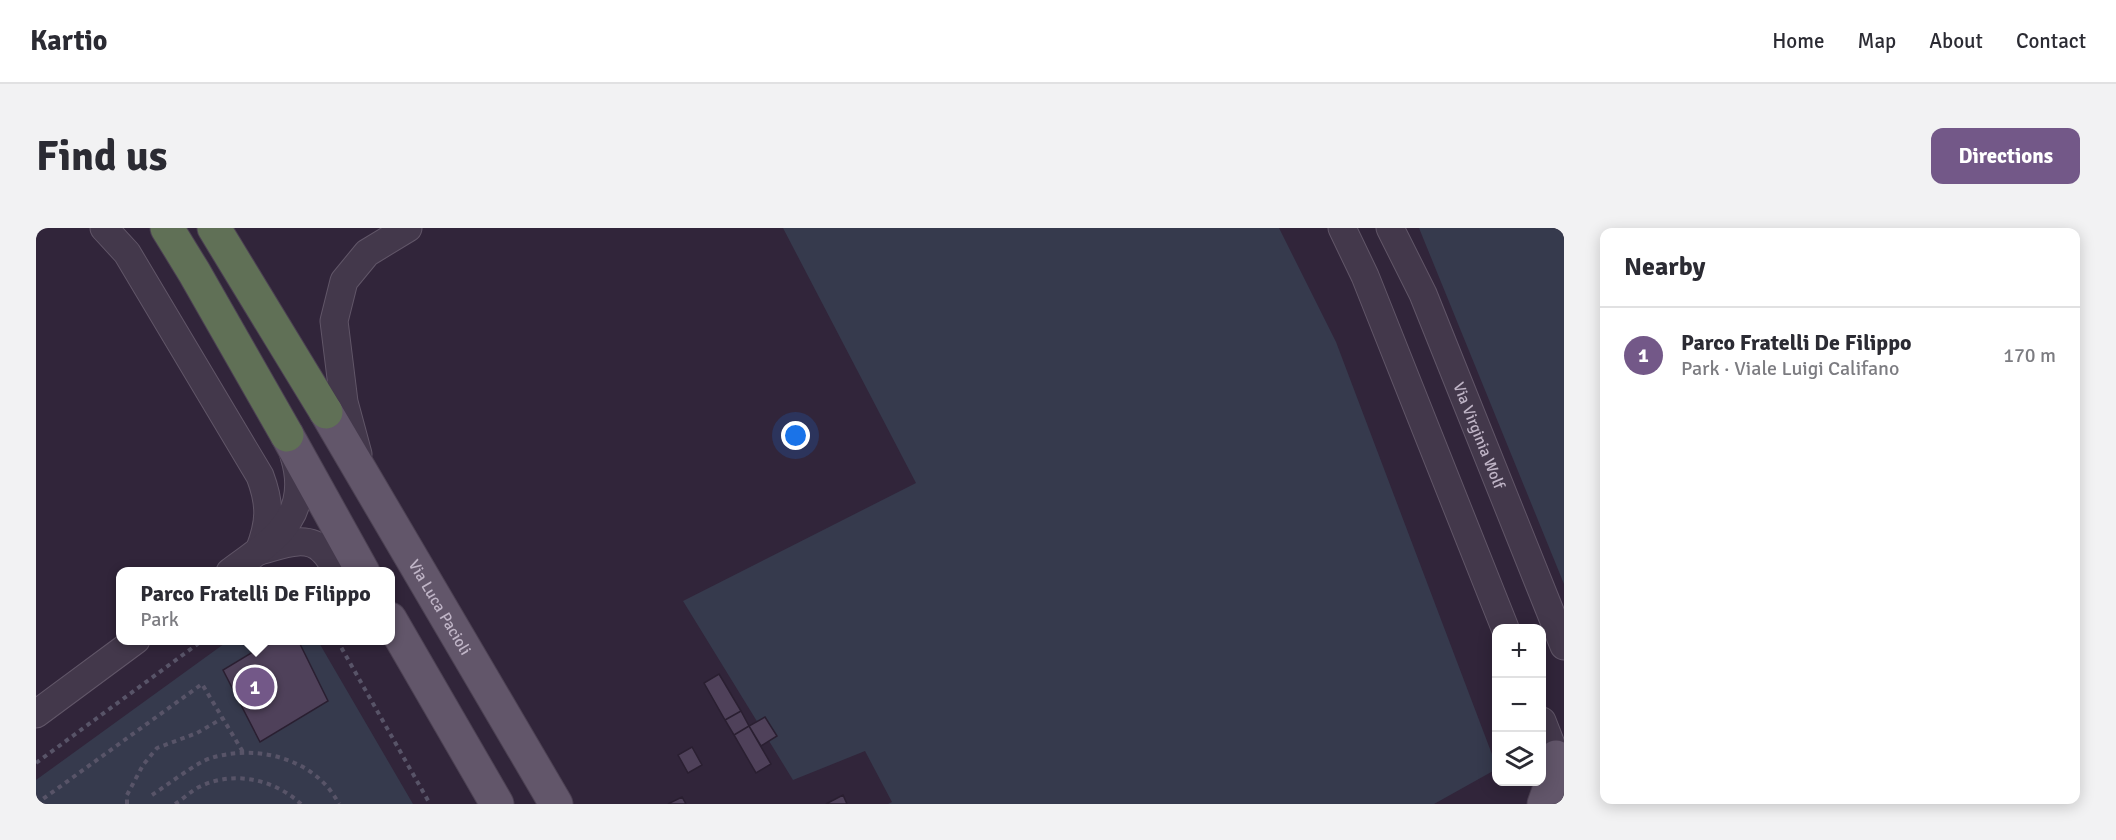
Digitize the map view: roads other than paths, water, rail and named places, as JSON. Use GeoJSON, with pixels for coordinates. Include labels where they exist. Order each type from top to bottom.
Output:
{"type":"FeatureCollection","features":[{"type":"Feature","properties":{"kind":"highway"},"geometry":{"type":"LineString","coordinates":[[167,228],[287,435]]}},
{"type":"Feature","properties":{"kind":"highway"},"geometry":{"type":"LineString","coordinates":[[214,228],[326,412]]}},
{"type":"Feature","properties":{"kind":"main road","name":"Via Luca Pacioli"},"geometry":{"type":"LineString","coordinates":[[326,412],[556,804]]}},
{"type":"Feature","properties":{"kind":"main road"},"geometry":{"type":"LineString","coordinates":[[287,435],[360,567]]}},
{"type":"Feature","properties":{"kind":"main road"},"geometry":{"type":"LineString","coordinates":[[395,628],[497,804]]}},
{"type":"Feature","properties":{"kind":"main road"},"geometry":{"type":"LineString","coordinates":[[1544,804],[1560,763]]}},
{"type":"Feature","properties":{"kind":"street"},"geometry":{"type":"LineString","coordinates":[[104,228],[127,253],[260,476],[269,515],[267,532],[259,551]]}},
{"type":"Feature","properties":{"kind":"street"},"geometry":{"type":"LineString","coordinates":[[365,481],[344,402],[334,321],[344,281],[367,253],[408,228]]}},
{"type":"Feature","properties":{"kind":"street"},"geometry":{"type":"LineString","coordinates":[[1342,228],[1365,276],[1503,624]]}},
{"type":"Feature","properties":{"kind":"street","name":"Via Virginia Wolf"},"geometry":{"type":"LineString","coordinates":[[1390,228],[1423,294],[1564,646]]}},
{"type":"Feature","properties":{"kind":"street"},"geometry":{"type":"LineString","coordinates":[[237,567],[284,529],[299,495],[300,476],[287,435]]}},
{"type":"Feature","properties":{"kind":"street"},"geometry":{"type":"LineString","coordinates":[[259,551],[298,542],[315,545],[323,551],[334,567]]}},
{"type":"Feature","properties":{"kind":"street"},"geometry":{"type":"LineString","coordinates":[[36,714],[129,645]]}},
{"type":"Feature","properties":{"kind":"street"},"geometry":{"type":"LineString","coordinates":[[387,645],[422,676]]}},
{"type":"Feature","properties":{"kind":"street"},"geometry":{"type":"LineString","coordinates":[[1546,730],[1560,763]]}},
{"type":"Feature","properties":{"kind":"place","name":"Parco Fratelli De Filippo"},"geometry":{"type":"Point","coordinates":[255,687]}}]}
